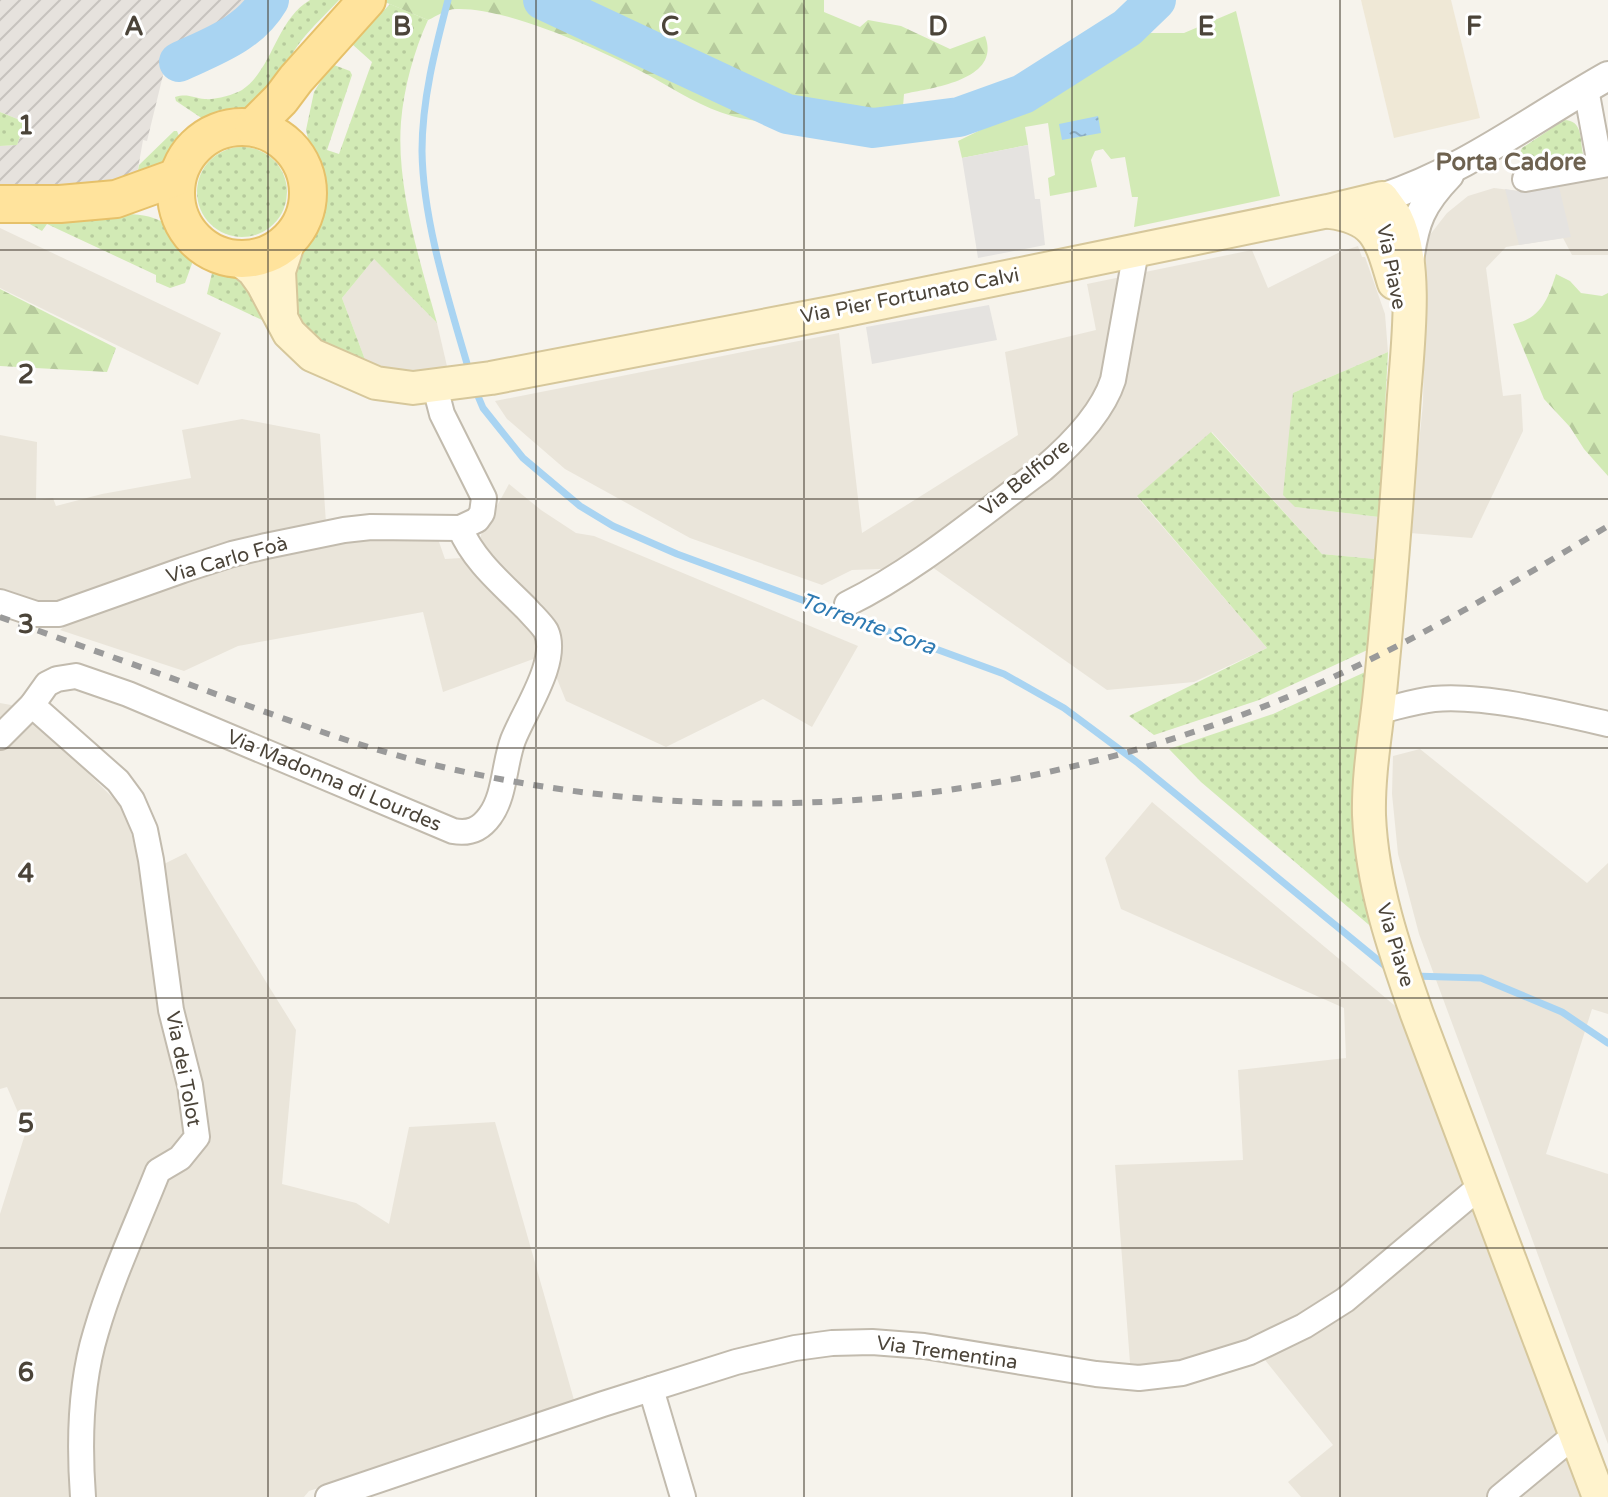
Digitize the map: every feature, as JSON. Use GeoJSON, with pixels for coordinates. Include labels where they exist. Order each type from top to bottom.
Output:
{"type":"FeatureCollection","features":[{"type":"Feature","properties":{"kind":"main road"},"geometry":{"type":"LineString","coordinates":[[253,127],[367,0]]}},
{"type":"Feature","properties":{"kind":"main road"},"geometry":{"type":"LineString","coordinates":[[288,145],[301,86],[321,50]]}},
{"type":"Feature","properties":{"kind":"main road"},"geometry":{"type":"LineString","coordinates":[[282,319],[279,271],[289,241],[301,224],[308,204],[308,182],[301,162],[288,145],[272,133],[253,127],[233,127],[213,132],[197,143],[184,159],[177,177],[175,197],[179,216],[188,233],[201,246],[222,257],[240,260],[273,252],[289,241]]}},
{"type":"Feature","properties":{"kind":"main road"},"geometry":{"type":"LineString","coordinates":[[116,199],[177,177]]}},
{"type":"Feature","properties":{"kind":"main road","name":"Via Pier Fortunato Calvi"},"geometry":{"type":"LineString","coordinates":[[240,260],[253,270],[300,345],[312,355],[376,383],[396,387],[443,386],[836,312],[1382,198]]}},
{"type":"Feature","properties":{"kind":"main road","name":"Via Piave"},"geometry":{"type":"LineString","coordinates":[[1382,198],[1396,219],[1408,274],[1410,314],[1396,524],[1370,781],[1369,812],[1377,882],[1391,942],[1597,1496]]}},
{"type":"Feature","properties":{"kind":"main road"},"geometry":{"type":"LineString","coordinates":[[0,204],[60,204],[116,199],[149,204],[179,216]]}},
{"type":"Feature","properties":{"kind":"main road"},"geometry":{"type":"LineString","coordinates":[[1328,211],[1353,215],[1365,222],[1384,251]]}},
{"type":"Feature","properties":{"kind":"main road","name":"Via Piave"},"geometry":{"type":"LineString","coordinates":[[1384,251],[1400,303],[1406,361]]}},
{"type":"Feature","properties":{"kind":"street"},"geometry":{"type":"LineString","coordinates":[[1382,198],[1455,168],[1597,82],[1604,165],[1525,179]]}},
{"type":"Feature","properties":{"kind":"street"},"geometry":{"type":"LineString","coordinates":[[1408,274],[1418,214],[1431,193],[1455,168]]}},
{"type":"Feature","properties":{"kind":"street","name":"Via Piave"},"geometry":{"type":"LineString","coordinates":[[1382,198],[1380,222],[1384,251]]}},
{"type":"Feature","properties":{"kind":"street","name":"Via Belfiore"},"geometry":{"type":"LineString","coordinates":[[847,604],[909,569],[1043,469],[1060,455],[1106,400],[1113,380],[1136,251]]}},
{"type":"Feature","properties":{"kind":"street"},"geometry":{"type":"LineString","coordinates":[[443,386],[442,414],[484,498],[482,513],[477,520],[460,528]]}},
{"type":"Feature","properties":{"kind":"street","name":"Via Carlo Foà"},"geometry":{"type":"LineString","coordinates":[[0,602],[36,614],[59,614],[232,554],[297,540],[371,527],[460,528]]}},
{"type":"Feature","properties":{"kind":"street","name":"Via Madonna di Lourdes"},"geometry":{"type":"LineString","coordinates":[[0,737],[32,705],[47,684],[66,676],[76,676],[128,694],[453,831],[466,833],[479,828],[494,812],[513,738],[535,695],[549,644],[540,623],[475,554],[460,528]]}},
{"type":"Feature","properties":{"kind":"street"},"geometry":{"type":"LineString","coordinates":[[1379,711],[1435,699],[1463,699],[1608,724]]}},
{"type":"Feature","properties":{"kind":"street","name":"Via dei Tolot"},"geometry":{"type":"LineString","coordinates":[[32,705],[118,781],[132,800],[145,830],[171,1010],[190,1085],[197,1137],[180,1158],[158,1171],[96,1332],[84,1403],[83,1497]]}},
{"type":"Feature","properties":{"kind":"street","name":"Via Trementina"},"geometry":{"type":"LineString","coordinates":[[328,1497],[359,1484],[651,1389],[736,1362],[795,1348],[872,1342],[924,1346],[1061,1370],[1139,1378],[1182,1373],[1250,1352],[1304,1326],[1345,1300],[1483,1184]]}},
{"type":"Feature","properties":{"kind":"street"},"geometry":{"type":"LineString","coordinates":[[651,1389],[683,1497]]}},
{"type":"Feature","properties":{"kind":"street"},"geometry":{"type":"LineString","coordinates":[[1500,1497],[1576,1434]]}},
{"type":"Feature","properties":{"kind":"shaded area"},"geometry":{"type":"Polygon","coordinates":[[[0,0],[251,0],[244,12],[216,39],[166,63],[147,141],[143,140],[136,180],[0,189],[0,146],[17,145],[25,122],[0,112],[0,0]]]}},
{"type":"Feature","properties":{"kind":"shaded area"},"geometry":{"type":"Polygon","coordinates":[[[1361,0],[1451,0],[1480,118],[1394,138],[1361,0]]]}},
{"type":"Feature","properties":{"kind":"shaded area"},"geometry":{"type":"Polygon","coordinates":[[[1028,145],[1035,199],[1040,199],[1045,245],[978,258],[962,158],[1028,145]]]}},
{"type":"Feature","properties":{"kind":"shaded area"},"geometry":{"type":"Polygon","coordinates":[[[1608,173],[1608,255],[1572,255],[1563,238],[1506,247],[1486,268],[1503,396],[1521,394],[1523,431],[1472,538],[1410,533],[1423,403],[1423,250],[1429,236],[1447,213],[1468,196],[1494,188],[1518,191],[1559,187],[1559,183],[1608,173]]]}},
{"type":"Feature","properties":{"kind":"shaded area"},"geometry":{"type":"Polygon","coordinates":[[[1559,187],[1571,237],[1519,245],[1505,189],[1518,191],[1559,187]]]}},
{"type":"Feature","properties":{"kind":"shaded area"},"geometry":{"type":"Polygon","coordinates":[[[0,228],[221,333],[198,385],[0,288],[0,228]]]}},
{"type":"Feature","properties":{"kind":"shaded area"},"geometry":{"type":"Polygon","coordinates":[[[1358,246],[1362,257],[1365,257],[1385,314],[1388,352],[1293,393],[1295,507],[1379,517],[1375,559],[1322,554],[1212,432],[1137,497],[1267,648],[1194,682],[1107,690],[932,567],[852,570],[822,585],[690,538],[565,469],[507,419],[495,401],[839,333],[862,533],[1018,435],[1005,352],[1096,330],[1087,284],[1252,250],[1268,288],[1358,246]]]}},
{"type":"Feature","properties":{"kind":"shaded area"},"geometry":{"type":"Polygon","coordinates":[[[374,259],[437,323],[449,375],[429,377],[367,365],[342,298],[374,259]]]}},
{"type":"Feature","properties":{"kind":"shaded area"},"geometry":{"type":"Polygon","coordinates":[[[989,305],[997,340],[872,364],[866,327],[989,305]]]}},
{"type":"Feature","properties":{"kind":"shaded area"},"geometry":{"type":"Polygon","coordinates":[[[242,419],[320,434],[327,538],[438,539],[445,559],[461,558],[480,545],[481,535],[509,484],[576,533],[594,536],[858,646],[812,727],[763,699],[666,747],[566,701],[547,654],[443,692],[423,612],[238,646],[184,671],[60,630],[77,617],[139,595],[131,574],[111,582],[109,590],[72,603],[0,602],[0,435],[37,442],[36,500],[53,498],[56,506],[102,494],[191,478],[182,430],[242,419]]]}},
{"type":"Feature","properties":{"kind":"shaded area"},"geometry":{"type":"Polygon","coordinates":[[[0,703],[11,705],[38,723],[125,810],[142,875],[186,853],[296,1030],[282,1184],[356,1203],[389,1224],[409,1127],[495,1122],[576,1407],[309,1491],[304,1497],[0,1497],[0,1214],[26,1131],[7,1087],[0,1089],[0,703]]]}},
{"type":"Feature","properties":{"kind":"shaded area"},"geometry":{"type":"Polygon","coordinates":[[[1420,749],[1587,883],[1608,863],[1608,1014],[1592,1009],[1546,1154],[1608,1174],[1608,1444],[1419,934],[1398,854],[1392,794],[1393,756],[1420,749]]]}},
{"type":"Feature","properties":{"kind":"shaded area"},"geometry":{"type":"Polygon","coordinates":[[[1152,802],[1406,1015],[1587,1497],[1301,1497],[1288,1482],[1333,1445],[1253,1345],[1179,1370],[1130,1363],[1115,1165],[1243,1160],[1238,1070],[1346,1058],[1344,1008],[1121,909],[1105,858],[1152,802]]]}},
{"type":"Feature","properties":{"kind":"green space"},"geometry":{"type":"Polygon","coordinates":[[[310,0],[339,0],[305,36],[273,82],[251,105],[238,114],[206,121],[176,101],[175,97],[180,96],[214,99],[242,90],[261,70],[289,20],[310,0]]]}},
{"type":"Feature","properties":{"kind":"green space"},"geometry":{"type":"Polygon","coordinates":[[[380,0],[824,0],[824,12],[860,27],[868,20],[901,26],[950,49],[985,36],[988,51],[983,63],[961,79],[904,94],[902,120],[795,125],[732,116],[690,99],[650,76],[555,32],[502,15],[456,9],[428,20],[380,0]]]}},
{"type":"Feature","properties":{"kind":"green space"},"geometry":{"type":"Polygon","coordinates":[[[390,4],[428,20],[407,83],[400,147],[411,224],[437,323],[374,259],[342,298],[367,365],[321,343],[310,334],[294,306],[292,271],[319,198],[306,130],[314,92],[330,66],[350,71],[352,75],[327,150],[339,154],[372,62],[352,44],[390,4]]]}},
{"type":"Feature","properties":{"kind":"green space"},"geometry":{"type":"Polygon","coordinates":[[[1236,11],[1280,196],[1134,227],[1138,197],[1132,197],[1125,157],[1111,159],[1103,149],[1095,151],[1091,160],[1097,187],[1050,196],[1048,178],[1055,175],[1048,123],[1025,127],[1028,145],[962,158],[958,141],[1077,80],[1141,33],[1184,33],[1236,11]]]}},
{"type":"Feature","properties":{"kind":"green space"},"geometry":{"type":"Polygon","coordinates":[[[0,112],[25,122],[17,145],[0,146],[0,112]]]}},
{"type":"Feature","properties":{"kind":"green space"},"geometry":{"type":"Polygon","coordinates":[[[1564,120],[1578,127],[1583,154],[1528,164],[1521,160],[1519,155],[1522,148],[1564,120]]]}},
{"type":"Feature","properties":{"kind":"green space"},"geometry":{"type":"Polygon","coordinates":[[[177,131],[180,140],[174,155],[168,162],[136,180],[139,165],[177,131]]]}},
{"type":"Feature","properties":{"kind":"green space"},"geometry":{"type":"Polygon","coordinates":[[[233,147],[251,147],[267,154],[280,167],[287,183],[287,201],[280,217],[267,230],[251,237],[233,237],[217,230],[204,217],[197,201],[197,183],[204,167],[217,154],[233,147]]]}},
{"type":"Feature","properties":{"kind":"green space"},"geometry":{"type":"Polygon","coordinates":[[[127,214],[159,220],[182,238],[194,258],[185,283],[170,288],[156,282],[156,275],[47,224],[42,231],[21,219],[127,214]]]}},
{"type":"Feature","properties":{"kind":"green space"},"geometry":{"type":"Polygon","coordinates":[[[221,267],[243,281],[262,320],[207,294],[212,273],[221,267]]]}},
{"type":"Feature","properties":{"kind":"green space"},"geometry":{"type":"Polygon","coordinates":[[[1556,274],[1570,281],[1581,293],[1602,296],[1608,293],[1608,476],[1544,399],[1513,324],[1537,313],[1556,274]]]}},
{"type":"Feature","properties":{"kind":"green space"},"geometry":{"type":"Polygon","coordinates":[[[0,289],[116,348],[107,372],[0,366],[0,289]]]}},
{"type":"Feature","properties":{"kind":"green space"},"geometry":{"type":"Polygon","coordinates":[[[1388,352],[1379,517],[1295,507],[1283,495],[1293,393],[1388,352]]]}},
{"type":"Feature","properties":{"kind":"green space"},"geometry":{"type":"Polygon","coordinates":[[[1211,432],[1322,554],[1375,559],[1371,594],[1376,646],[1259,700],[1154,735],[1129,716],[1267,648],[1137,496],[1211,432]]]}},
{"type":"Feature","properties":{"kind":"green space"},"geometry":{"type":"Polygon","coordinates":[[[1374,668],[1375,930],[1201,782],[1169,749],[1273,714],[1374,668]]]}},
{"type":"Feature","properties":{"kind":"water"},"geometry":{"type":"Polygon","coordinates":[[[1098,116],[1101,133],[1062,140],[1059,124],[1098,116]]]}},
{"type":"Feature","properties":{"kind":"waterway"},"geometry":{"type":"LineString","coordinates":[[179,62],[241,30],[269,0]]}},
{"type":"Feature","properties":{"kind":"waterway","name":"Torrente Sora"},"geometry":{"type":"LineString","coordinates":[[448,0],[427,94],[422,151],[432,235],[470,374]]}},
{"type":"Feature","properties":{"kind":"waterway"},"geometry":{"type":"LineString","coordinates":[[543,0],[787,114],[873,128],[959,117],[1023,94],[1127,28],[1156,0]]}},
{"type":"Feature","properties":{"kind":"waterway","name":"Torrente Sora"},"geometry":{"type":"LineString","coordinates":[[475,389],[483,408],[523,458],[580,506],[613,526],[677,554],[1004,674],[1064,708],[1138,763],[1390,970]]}},
{"type":"Feature","properties":{"kind":"waterway","name":"Torrente Sora"},"geometry":{"type":"LineString","coordinates":[[1413,976],[1481,978],[1562,1012],[1608,1043]]}},
{"type":"Feature","properties":{"kind":"railway"},"geometry":{"type":"LineString","coordinates":[[0,617],[324,733],[426,763],[535,785],[644,799],[753,803],[861,800],[969,787],[1075,766],[1181,736],[1285,698],[1410,640],[1608,526]]}},
{"type":"Feature","properties":{"kind":"district","name":"Porta Cadore"},"geometry":{"type":"Point","coordinates":[1511,162]}}]}
